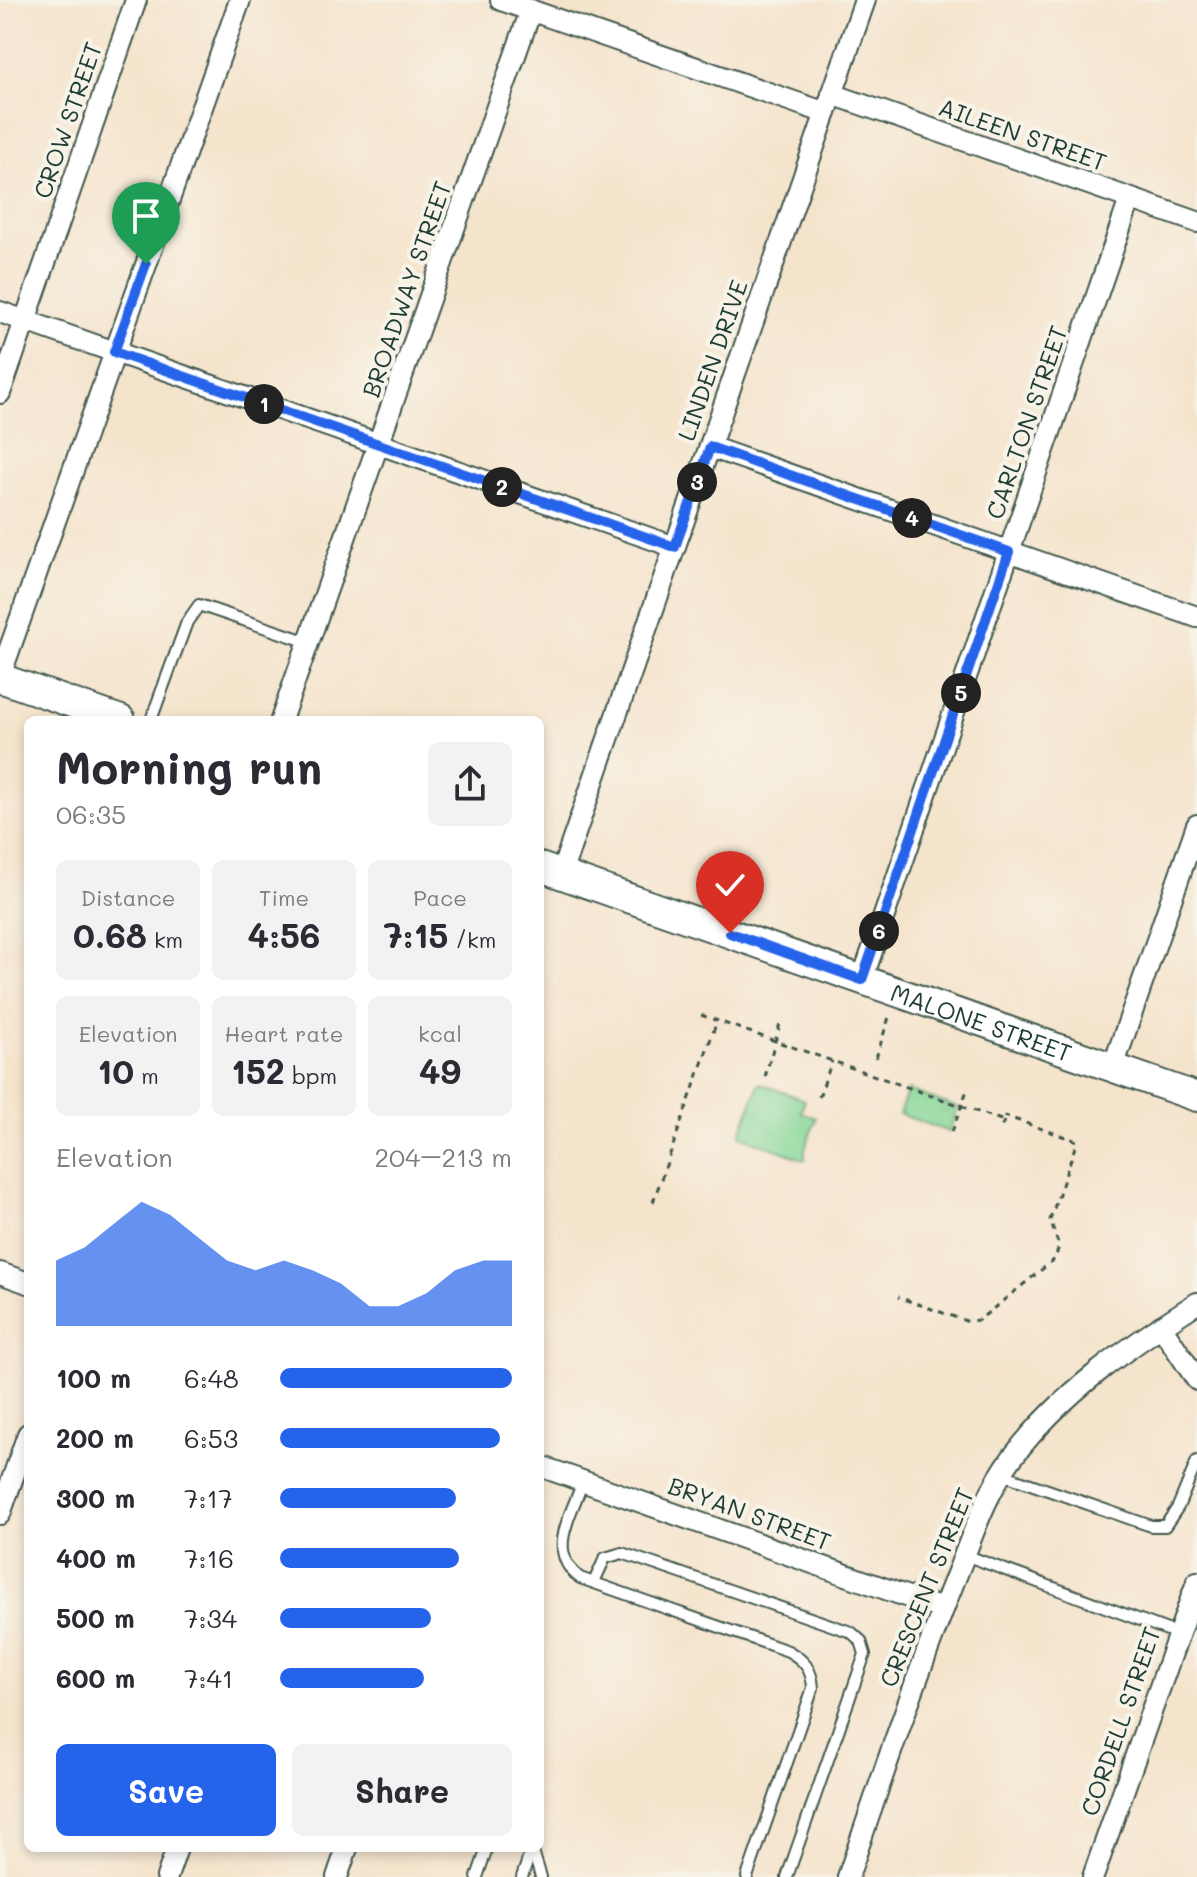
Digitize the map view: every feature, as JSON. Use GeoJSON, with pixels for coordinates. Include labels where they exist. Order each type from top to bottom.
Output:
{"type":"FeatureCollection","features":[{"type":"Feature","properties":{"kind":"street","name":"CROW STREET"},"geometry":{"type":"LineString","coordinates":[[0,393],[136,0]]}},
{"type":"Feature","properties":{"kind":"street"},"geometry":{"type":"LineString","coordinates":[[110,716],[0,677],[240,0]]}},
{"type":"Feature","properties":{"kind":"street","name":"AILEEN STREET"},"geometry":{"type":"LineString","coordinates":[[501,0],[1197,222]]}},
{"type":"Feature","properties":{"kind":"street","name":"LINDEN DRIVE"},"geometry":{"type":"LineString","coordinates":[[551,870],[675,547],[865,0]]}},
{"type":"Feature","properties":{"kind":"street","name":"BROADWAY STREET"},"geometry":{"type":"LineString","coordinates":[[282,716],[531,10]]}},
{"type":"Feature","properties":{"kind":"street","name":"CARLTON STREET"},"geometry":{"type":"LineString","coordinates":[[862,980],[1130,199]]}},
{"type":"Feature","properties":{"kind":"street"},"geometry":{"type":"LineString","coordinates":[[0,312],[675,547]]}},
{"type":"Feature","properties":{"kind":"street"},"geometry":{"type":"LineString","coordinates":[[710,447],[1197,617]]}},
{"type":"Feature","properties":{"kind":"street"},"geometry":{"type":"LineString","coordinates":[[1113,1067],[1197,825]]}},
{"type":"Feature","properties":{"kind":"street","name":"MALONE STREET"},"geometry":{"type":"LineString","coordinates":[[551,870],[1197,1097]]}},
{"type":"Feature","properties":{"kind":"street"},"geometry":{"type":"LineString","coordinates":[[0,1273],[24,1282]]}},
{"type":"Feature","properties":{"kind":"street","name":"CRESCENT STREET"},"geometry":{"type":"LineString","coordinates":[[848,1877],[942,1609],[987,1498],[1011,1459],[1076,1388],[1112,1358],[1197,1303]]}},
{"type":"Feature","properties":{"kind":"street"},"geometry":{"type":"LineString","coordinates":[[1161,1326],[1197,1380]]}},
{"type":"Feature","properties":{"kind":"street"},"geometry":{"type":"LineString","coordinates":[[0,1514],[24,1445]]}},
{"type":"Feature","properties":{"kind":"street","name":"BRYAN STREET"},"geometry":{"type":"LineString","coordinates":[[544,1467],[942,1609]]}},
{"type":"Feature","properties":{"kind":"street","name":"CORDELL STREET"},"geometry":{"type":"LineString","coordinates":[[1093,1877],[1197,1582]]}},
{"type":"Feature","properties":{"kind":"street"},"geometry":{"type":"LineString","coordinates":[[167,1877],[176,1852]]}},
{"type":"Feature","properties":{"kind":"street"},"geometry":{"type":"LineString","coordinates":[[337,1877],[346,1852]]}},
{"type":"Feature","properties":{"kind":"lane"},"geometry":{"type":"LineString","coordinates":[[152,716],[187,622],[199,605],[308,642]]}},
{"type":"Feature","properties":{"kind":"lane"},"geometry":{"type":"LineString","coordinates":[[1002,1474],[1151,1526],[1165,1526],[1178,1507],[1197,1461]]}},
{"type":"Feature","properties":{"kind":"lane"},"geometry":{"type":"LineString","coordinates":[[583,1481],[564,1530],[562,1558],[568,1569],[594,1582],[788,1651],[807,1665],[813,1688],[747,1877]]}},
{"type":"Feature","properties":{"kind":"lane"},"geometry":{"type":"LineString","coordinates":[[594,1582],[605,1558],[622,1553],[851,1632],[861,1641],[865,1654],[787,1877]]}},
{"type":"Feature","properties":{"kind":"lane"},"geometry":{"type":"LineString","coordinates":[[965,1555],[1178,1634]]}},
{"type":"Feature","properties":{"kind":"lane"},"geometry":{"type":"LineString","coordinates":[[477,1877],[486,1852]]}},
{"type":"Feature","properties":{"kind":"lane"},"geometry":{"type":"LineString","coordinates":[[522,1877],[531,1852]]}},
{"type":"Feature","properties":{"kind":"lane"},"geometry":{"type":"LineString","coordinates":[[533,1852],[541,1877]]}},
{"type":"Feature","properties":{"kind":"path"},"geometry":{"type":"LineString","coordinates":[[876,1058],[897,992]]}},
{"type":"Feature","properties":{"kind":"path"},"geometry":{"type":"LineString","coordinates":[[701,1015],[1004,1121]]}},
{"type":"Feature","properties":{"kind":"path"},"geometry":{"type":"LineString","coordinates":[[653,1202],[717,1021]]}},
{"type":"Feature","properties":{"kind":"path"},"geometry":{"type":"LineString","coordinates":[[765,1077],[780,1024]]}},
{"type":"Feature","properties":{"kind":"path"},"geometry":{"type":"LineString","coordinates":[[819,1097],[832,1061]]}},
{"type":"Feature","properties":{"kind":"path"},"geometry":{"type":"LineString","coordinates":[[952,1132],[967,1090]]}},
{"type":"Feature","properties":{"kind":"path"},"geometry":{"type":"LineString","coordinates":[[898,1297],[966,1321],[979,1320],[1055,1259],[1059,1246],[1050,1220],[1077,1141],[1005,1116],[1001,1128],[1004,1129]]}},
{"type":"Feature","properties":{"kind":"green space"},"geometry":{"type":"Polygon","coordinates":[[[759,1083],[805,1100],[801,1112],[816,1118],[805,1149],[805,1160],[740,1136],[759,1083]]]}},
{"type":"Feature","properties":{"kind":"green space"},"geometry":{"type":"Polygon","coordinates":[[[908,1090],[958,1108],[949,1132],[899,1114],[908,1090]]]}},
{"type":"Feature","properties":{"kind":"route"},"geometry":{"type":"LineString","coordinates":[[146,264],[114,352],[675,547],[710,447],[1009,552],[862,980],[730,933]]}}]}
